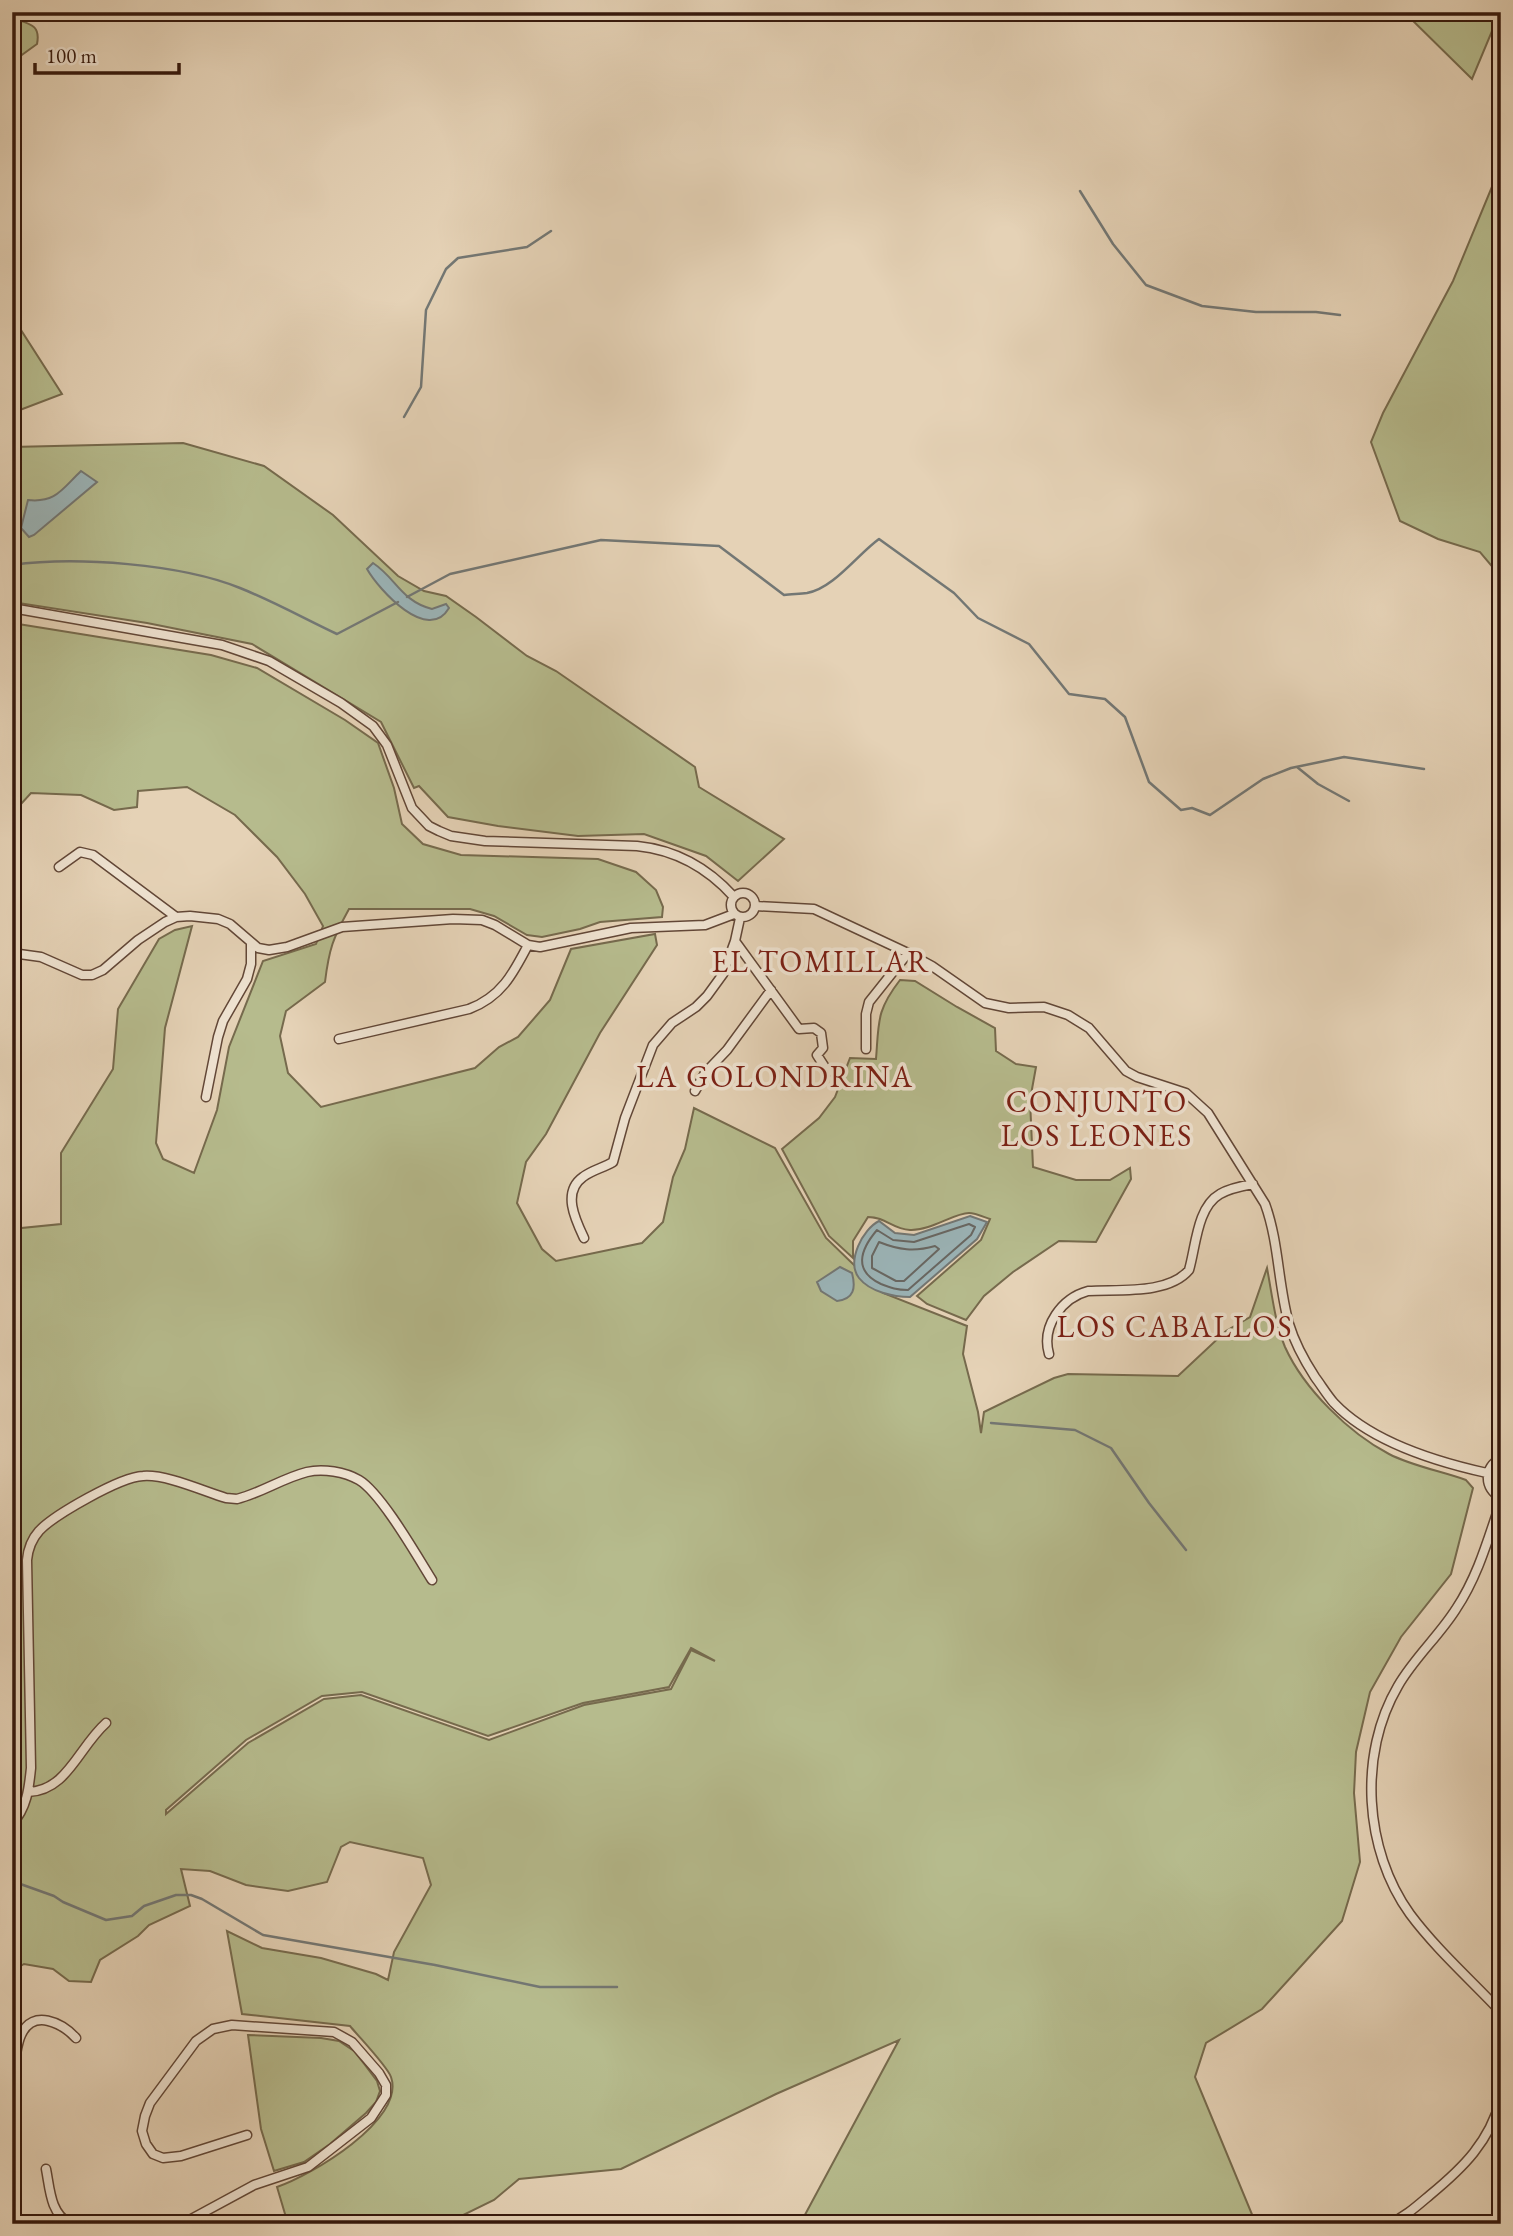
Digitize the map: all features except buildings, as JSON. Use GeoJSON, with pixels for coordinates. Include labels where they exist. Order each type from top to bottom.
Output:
{"type":"FeatureCollection","features":[{"type":"Feature","properties":{"kind":"street"},"geometry":{"type":"LineString","coordinates":[[12,608],[222,645],[269,661],[341,703],[373,726],[387,745],[412,808],[429,826],[451,836],[485,841],[637,846],[661,850],[696,865],[722,884],[734,897]]}},
{"type":"Feature","properties":{"kind":"street"},"geometry":{"type":"LineString","coordinates":[[59,867],[80,852],[93,855],[176,917]]}},
{"type":"Feature","properties":{"kind":"street"},"geometry":{"type":"LineString","coordinates":[[584,1238],[572,1208],[571,1198],[575,1186],[581,1178],[613,1162],[625,1118],[653,1045],[663,1032],[707,996],[723,974],[735,941],[737,916],[730,907],[734,897],[741,893],[750,895],[755,906]]}},
{"type":"Feature","properties":{"kind":"street"},"geometry":{"type":"LineString","coordinates":[[12,953],[41,957],[82,975],[92,975],[103,970],[153,929],[176,917],[198,916],[230,924],[258,948],[278,950],[342,927],[468,919],[495,925],[528,945],[540,947],[631,928],[705,925],[750,915],[755,906]]}},
{"type":"Feature","properties":{"kind":"street"},"geometry":{"type":"LineString","coordinates":[[755,906],[814,909],[908,953],[985,1003],[997,1007],[1057,1010],[1089,1028],[1126,1071],[1172,1087],[1197,1101],[1208,1112],[1271,1218],[1289,1326],[1301,1355],[1334,1403],[1377,1436],[1422,1455],[1488,1473]]}},
{"type":"Feature","properties":{"kind":"street"},"geometry":{"type":"LineString","coordinates":[[735,941],[799,1029],[809,1027],[821,1033],[823,1048],[817,1055],[828,1072]]}},
{"type":"Feature","properties":{"kind":"street"},"geometry":{"type":"LineString","coordinates":[[206,1097],[223,1021],[247,979],[251,964],[251,943]]}},
{"type":"Feature","properties":{"kind":"street"},"geometry":{"type":"LineString","coordinates":[[339,1039],[482,1004],[506,985],[528,945]]}},
{"type":"Feature","properties":{"kind":"street"},"geometry":{"type":"LineString","coordinates":[[866,1049],[866,1014],[869,1002],[890,979],[908,953]]}},
{"type":"Feature","properties":{"kind":"street"},"geometry":{"type":"LineString","coordinates":[[695,1091],[705,1073],[727,1050],[771,990]]}},
{"type":"Feature","properties":{"kind":"street"},"geometry":{"type":"LineString","coordinates":[[1049,1354],[1047,1347],[1050,1324],[1066,1301],[1087,1291],[1164,1287],[1173,1284],[1189,1270],[1204,1211],[1211,1202],[1220,1194],[1253,1184]]}},
{"type":"Feature","properties":{"kind":"street"},"geometry":{"type":"LineString","coordinates":[[1501,1458],[1495,1461],[1488,1473],[1488,1486],[1501,1499],[1484,1555],[1470,1587],[1454,1612],[1396,1688],[1381,1727],[1374,1755],[1372,1782],[1377,1840],[1398,1895],[1430,1937],[1501,2012]]}},
{"type":"Feature","properties":{"kind":"street"},"geometry":{"type":"LineString","coordinates":[[12,1824],[22,1809],[28,1792],[31,1768],[28,1549],[33,1539],[48,1523],[113,1485],[145,1475],[237,1499],[306,1472],[328,1471],[344,1474],[359,1480],[378,1499],[432,1580]]}},
{"type":"Feature","properties":{"kind":"street"},"geometry":{"type":"LineString","coordinates":[[28,1792],[42,1792],[55,1785],[92,1736],[106,1723]]}},
{"type":"Feature","properties":{"kind":"street"},"geometry":{"type":"LineString","coordinates":[[12,2068],[21,2033],[28,2026],[48,2020],[58,2023],[76,2038]]}},
{"type":"Feature","properties":{"kind":"street"},"geometry":{"type":"LineString","coordinates":[[182,2224],[254,2185],[308,2167],[371,2118],[386,2095],[386,2085],[352,2042],[334,2032],[232,2025],[212,2029],[196,2041],[150,2103],[142,2131],[146,2144],[153,2154],[163,2158],[181,2156],[247,2135]]}},
{"type":"Feature","properties":{"kind":"street"},"geometry":{"type":"LineString","coordinates":[[1390,2224],[1402,2218],[1429,2196],[1474,2155],[1501,2099]]}},
{"type":"Feature","properties":{"kind":"street"},"geometry":{"type":"LineString","coordinates":[[46,2169],[54,2208],[70,2224]]}},
{"type":"Feature","properties":{"kind":"green space"},"geometry":{"type":"Polygon","coordinates":[[[1404,12],[1500,12],[1472,79],[1404,12]]]}},
{"type":"Feature","properties":{"kind":"green space"},"geometry":{"type":"Polygon","coordinates":[[[12,18],[32,26],[38,37],[37,44],[12,62],[12,18]]]}},
{"type":"Feature","properties":{"kind":"green space"},"geometry":{"type":"Polygon","coordinates":[[[1501,165],[1501,583],[1496,571],[1480,552],[1438,539],[1400,521],[1371,442],[1383,413],[1453,281],[1501,165]]]}},
{"type":"Feature","properties":{"kind":"green space"},"geometry":{"type":"Polygon","coordinates":[[[12,322],[19,327],[62,394],[12,413],[12,322]]]}},
{"type":"Feature","properties":{"kind":"green space"},"geometry":{"type":"Polygon","coordinates":[[[183,443],[264,466],[333,515],[398,576],[424,591],[446,596],[527,656],[556,671],[695,767],[699,787],[784,839],[738,881],[706,856],[644,834],[578,836],[448,817],[419,786],[414,788],[381,722],[252,644],[147,623],[12,602],[12,447],[183,443]]]}},
{"type":"Feature","properties":{"kind":"green space"},"geometry":{"type":"Polygon","coordinates":[[[12,623],[211,655],[257,668],[345,720],[378,743],[394,788],[402,824],[423,844],[461,855],[598,859],[636,872],[656,890],[663,907],[662,917],[600,922],[542,937],[527,935],[494,916],[470,909],[349,909],[332,944],[325,982],[286,1011],[280,1036],[288,1073],[321,1107],[475,1068],[499,1047],[518,1037],[550,1000],[571,949],[655,934],[657,945],[600,1033],[546,1134],[526,1162],[517,1203],[542,1249],[556,1261],[642,1243],[663,1222],[673,1177],[685,1149],[694,1108],[775,1148],[826,1238],[883,1293],[967,1326],[963,1354],[981,1433],[984,1412],[1054,1378],[1068,1374],[1178,1376],[1226,1331],[1250,1317],[1267,1268],[1276,1318],[1285,1347],[1293,1363],[1329,1408],[1359,1434],[1389,1454],[1466,1480],[1473,1488],[1451,1574],[1401,1637],[1370,1692],[1356,1752],[1354,1793],[1360,1862],[1342,1921],[1262,2009],[1206,2043],[1195,2077],[1256,2224],[800,2224],[899,2040],[776,2094],[621,2169],[519,2179],[494,2200],[445,2224],[288,2224],[277,2187],[332,2159],[370,2128],[384,2111],[392,2094],[391,2077],[350,2026],[242,2014],[227,1931],[262,1948],[321,1958],[388,1980],[394,1952],[431,1885],[423,1858],[350,1842],[341,1847],[327,1882],[288,1891],[246,1885],[210,1871],[181,1869],[190,1906],[149,1925],[138,1936],[100,1960],[91,1982],[69,1981],[53,1969],[24,1964],[12,1971],[12,1229],[61,1224],[61,1153],[113,1069],[118,1009],[159,939],[175,930],[192,926],[165,1028],[156,1143],[163,1159],[194,1173],[217,1110],[229,1047],[263,961],[316,944],[323,926],[305,894],[277,857],[235,815],[187,787],[138,791],[137,807],[114,810],[81,795],[31,793],[12,820],[12,623]],[[691,1648],[669,1687],[583,1703],[488,1736],[362,1692],[322,1696],[246,1740],[166,1810],[166,1814],[248,1743],[324,1699],[361,1695],[489,1740],[584,1705],[671,1689],[691,1650],[715,1661],[691,1648]]]}},
{"type":"Feature","properties":{"kind":"green space"},"geometry":{"type":"Polygon","coordinates":[[[900,980],[915,981],[995,1028],[996,1051],[1016,1064],[1036,1067],[1030,1100],[1033,1167],[1076,1180],[1110,1180],[1130,1168],[1131,1179],[1096,1242],[1059,1241],[1013,1272],[984,1296],[966,1320],[927,1304],[917,1296],[981,1240],[990,1219],[969,1213],[926,1228],[910,1230],[868,1217],[853,1241],[853,1258],[829,1236],[782,1149],[819,1118],[835,1097],[850,1058],[876,1059],[883,1009],[900,980]]]}},
{"type":"Feature","properties":{"kind":"green space"},"geometry":{"type":"Polygon","coordinates":[[[248,2035],[339,2041],[354,2051],[377,2081],[380,2091],[376,2102],[330,2144],[304,2162],[274,2171],[261,2129],[248,2035]]]}},
{"type":"Feature","properties":{"kind":"water"},"geometry":{"type":"Polygon","coordinates":[[[81,471],[97,482],[29,537],[21,528],[28,500],[52,497],[81,471]]]}},
{"type":"Feature","properties":{"kind":"water"},"geometry":{"type":"Polygon","coordinates":[[[373,563],[413,601],[432,609],[446,604],[449,608],[440,618],[429,620],[405,610],[373,578],[367,569],[373,563]]]}},
{"type":"Feature","properties":{"kind":"water"},"geometry":{"type":"Polygon","coordinates":[[[970,1216],[987,1222],[977,1239],[910,1297],[883,1293],[869,1287],[855,1271],[858,1246],[867,1231],[879,1221],[895,1233],[914,1235],[970,1216]]]}},
{"type":"Feature","properties":{"kind":"water"},"geometry":{"type":"Polygon","coordinates":[[[840,1267],[852,1273],[854,1283],[850,1295],[837,1301],[821,1291],[817,1282],[840,1267]]]}},
{"type":"Feature","properties":{"kind":"waterway"},"geometry":{"type":"LineString","coordinates":[[1080,191],[1113,244],[1146,285],[1202,306],[1256,312],[1316,312],[1340,315]]}},
{"type":"Feature","properties":{"kind":"waterway"},"geometry":{"type":"LineString","coordinates":[[404,417],[421,387],[426,310],[446,269],[458,258],[527,247],[551,231]]}},
{"type":"Feature","properties":{"kind":"waterway"},"geometry":{"type":"LineString","coordinates":[[407,597],[450,574],[601,540],[719,546],[784,595],[807,593],[836,578],[879,539],[954,593],[978,618],[1029,644],[1069,694],[1105,699],[1125,717],[1149,782],[1181,810],[1192,808],[1210,815],[1263,779],[1291,768],[1344,757],[1424,769]]}},
{"type":"Feature","properties":{"kind":"waterway"},"geometry":{"type":"LineString","coordinates":[[12,565],[97,562],[188,573],[240,588],[337,634],[398,602]]}},
{"type":"Feature","properties":{"kind":"waterway"},"geometry":{"type":"LineString","coordinates":[[1297,767],[1318,784],[1349,801]]}},
{"type":"Feature","properties":{"kind":"waterway"},"geometry":{"type":"LineString","coordinates":[[991,1423],[1075,1430],[1111,1448],[1186,1550]]}},
{"type":"Feature","properties":{"kind":"waterway"},"geometry":{"type":"LineString","coordinates":[[12,1881],[54,1896],[106,1920],[132,1916],[144,1906],[176,1895],[191,1895],[263,1935],[435,1965],[540,1987],[617,1987]]}},
{"type":"Feature","properties":{"kind":"district","name":"EL TOMILLAR"},"geometry":{"type":"Point","coordinates":[821,961]}},
{"type":"Feature","properties":{"kind":"district","name":"LA GOLONDRINA"},"geometry":{"type":"Point","coordinates":[775,1076]}},
{"type":"Feature","properties":{"kind":"district","name":"CONJUNTO LOS LEONES"},"geometry":{"type":"Point","coordinates":[1097,1118]}},
{"type":"Feature","properties":{"kind":"district","name":"LOS CABALLOS"},"geometry":{"type":"Point","coordinates":[1175,1326]}}]}
